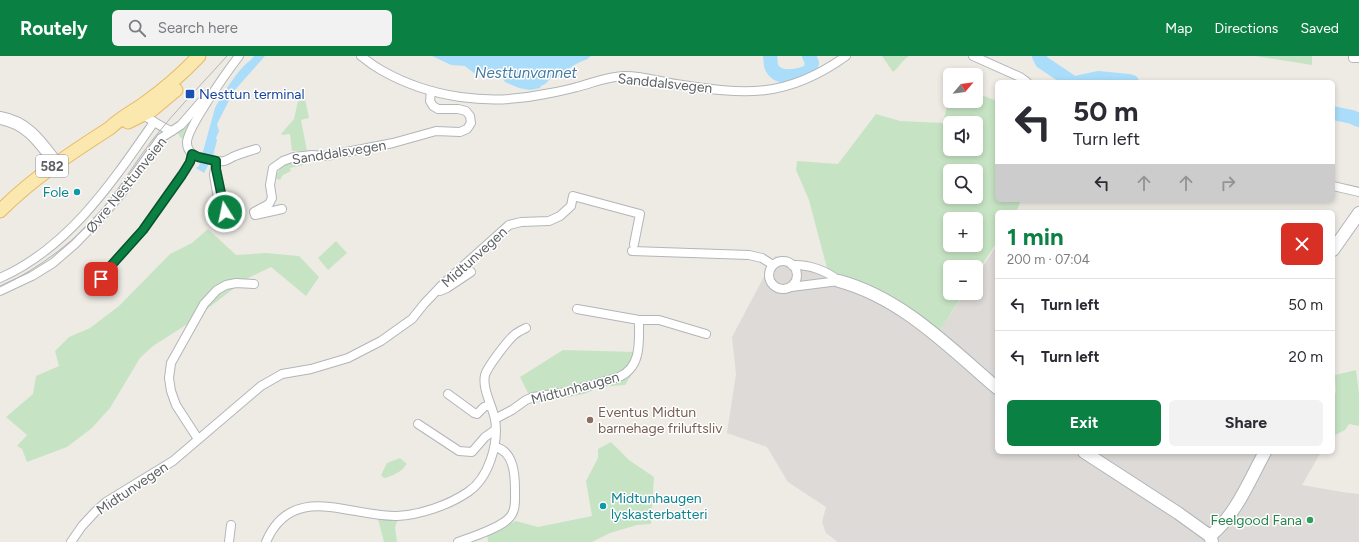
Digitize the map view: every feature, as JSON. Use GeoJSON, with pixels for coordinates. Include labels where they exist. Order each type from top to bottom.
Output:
{"type":"FeatureCollection","features":[{"type":"Feature","properties":{"kind":"main road","name":"582"},"geometry":{"type":"LineString","coordinates":[[147,118],[175,81],[198,56]]}},
{"type":"Feature","properties":{"kind":"main road","name":"582"},"geometry":{"type":"LineString","coordinates":[[0,211],[24,188],[56,163],[110,128],[116,128],[147,118],[209,56]]}},
{"type":"Feature","properties":{"kind":"street"},"geometry":{"type":"LineString","coordinates":[[239,56],[218,84],[195,123],[187,140],[188,148],[195,156],[215,163],[225,161],[234,156],[256,149]]}},
{"type":"Feature","properties":{"kind":"street","name":"Sanddalsvegen"},"geometry":{"type":"LineString","coordinates":[[361,56],[380,70],[431,91],[454,97],[482,100],[509,100],[545,94],[578,87],[604,79],[625,76],[703,88],[756,92],[776,89],[803,81],[828,69],[846,56]]}},
{"type":"Feature","properties":{"kind":"street"},"geometry":{"type":"LineString","coordinates":[[973,56],[1024,80]]}},
{"type":"Feature","properties":{"kind":"street"},"geometry":{"type":"LineString","coordinates":[[1353,56],[1353,58],[1359,58]]}},
{"type":"Feature","properties":{"kind":"street","name":"Øvre Nesttunveien"},"geometry":{"type":"LineString","coordinates":[[0,291],[32,276],[53,263],[75,244],[103,216],[121,194],[161,138],[180,125],[218,84]]}},
{"type":"Feature","properties":{"kind":"street","name":"Sanddalsvegen"},"geometry":{"type":"LineString","coordinates":[[282,209],[255,215],[254,212],[268,204],[272,198],[270,185],[273,168],[283,161],[294,157],[326,156],[394,143],[436,131],[460,132],[467,129],[470,123],[470,116],[466,111],[458,109],[438,109],[433,106],[430,101],[431,91]]}},
{"type":"Feature","properties":{"kind":"street"},"geometry":{"type":"LineString","coordinates":[[0,118],[12,121],[28,130],[39,141],[56,163]]}},
{"type":"Feature","properties":{"kind":"street"},"geometry":{"type":"LineString","coordinates":[[0,278],[15,271],[43,252],[76,223],[98,200],[115,178],[147,118],[162,128],[172,130]]}},
{"type":"Feature","properties":{"kind":"street"},"geometry":{"type":"LineString","coordinates":[[93,289],[108,269],[143,230],[195,156]]}},
{"type":"Feature","properties":{"kind":"street"},"geometry":{"type":"LineString","coordinates":[[215,163],[214,175],[221,216],[225,216]]}},
{"type":"Feature","properties":{"kind":"street"},"geometry":{"type":"LineString","coordinates":[[1335,186],[1359,192]]}},
{"type":"Feature","properties":{"kind":"street","name":"Midtunvegen"},"geometry":{"type":"LineString","coordinates":[[71,542],[82,526],[106,502],[173,461],[257,390],[270,381],[282,374],[330,364],[348,358],[381,341],[412,319],[432,295],[509,225],[521,222],[550,221],[560,216],[571,206],[573,196],[640,214],[633,247],[664,252],[749,255],[762,258],[773,265]]}},
{"type":"Feature","properties":{"kind":"street"},"geometry":{"type":"LineString","coordinates":[[1335,247],[1359,213]]}},
{"type":"Feature","properties":{"kind":"street"},"geometry":{"type":"LineString","coordinates":[[791,287],[794,284],[796,272],[788,262],[777,262],[773,265],[769,275],[772,285],[777,288],[782,289],[839,281]]}},
{"type":"Feature","properties":{"kind":"street"},"geometry":{"type":"LineString","coordinates":[[792,266],[797,265],[818,269],[828,273],[839,281],[872,292],[904,311],[930,330],[995,386]]}},
{"type":"Feature","properties":{"kind":"street","name":"Midtunvegen"},"geometry":{"type":"LineString","coordinates":[[432,295],[447,288],[471,272]]}},
{"type":"Feature","properties":{"kind":"street"},"geometry":{"type":"LineString","coordinates":[[198,439],[176,405],[171,391],[169,378],[171,363],[204,304],[217,290],[226,285],[236,283],[254,284]]}},
{"type":"Feature","properties":{"kind":"street"},"geometry":{"type":"LineString","coordinates":[[577,309],[639,320],[659,320],[706,334]]}},
{"type":"Feature","properties":{"kind":"street","name":"Midtunhaugen"},"geometry":{"type":"LineString","coordinates":[[495,419],[512,410],[526,400],[567,392],[627,374],[636,361],[639,320]]}},
{"type":"Feature","properties":{"kind":"street"},"geometry":{"type":"LineString","coordinates":[[266,542],[270,532],[285,516],[296,510],[309,506],[320,506],[396,516],[408,515],[437,507],[468,492],[485,473],[495,447],[495,419],[485,383],[485,375],[514,335],[526,328]]}},
{"type":"Feature","properties":{"kind":"street"},"geometry":{"type":"LineString","coordinates":[[448,394],[477,414],[484,407],[490,405]]}},
{"type":"Feature","properties":{"kind":"street"},"geometry":{"type":"LineString","coordinates":[[418,424],[459,451],[469,453],[472,452],[485,437],[495,430]]}},
{"type":"Feature","properties":{"kind":"street"},"geometry":{"type":"LineString","coordinates":[[458,542],[504,523],[511,516],[514,509],[515,478],[512,464],[502,450],[495,447]]}},
{"type":"Feature","properties":{"kind":"street"},"geometry":{"type":"LineString","coordinates":[[1087,454],[1178,513],[1211,539],[1238,504],[1263,454]]}},
{"type":"Feature","properties":{"kind":"street"},"geometry":{"type":"LineString","coordinates":[[229,542],[231,525]]}},
{"type":"Feature","properties":{"kind":"shaded area"},"geometry":{"type":"Polygon","coordinates":[[[995,248],[995,454],[1320,454],[1302,485],[1359,494],[1359,542],[838,542],[826,533],[822,522],[826,507],[788,482],[767,447],[727,433],[736,374],[732,337],[775,256],[810,263],[940,330],[960,300],[983,300],[983,266],[995,248]]]}},
{"type":"Feature","properties":{"kind":"green space"},"geometry":{"type":"Polygon","coordinates":[[[882,56],[909,56],[893,72],[882,56]]]}},
{"type":"Feature","properties":{"kind":"green space"},"geometry":{"type":"Polygon","coordinates":[[[1255,56],[1312,56],[1312,65],[1255,56]]]}},
{"type":"Feature","properties":{"kind":"green space"},"geometry":{"type":"Polygon","coordinates":[[[983,96],[995,100],[995,202],[1020,202],[1017,210],[995,210],[995,245],[983,263],[983,260],[943,260],[943,300],[959,300],[935,338],[869,284],[848,282],[828,272],[809,200],[796,170],[797,161],[838,164],[876,114],[900,121],[943,123],[943,156],[983,156],[983,116],[945,116],[947,108],[983,108],[983,96]]]}},
{"type":"Feature","properties":{"kind":"green space"},"geometry":{"type":"Polygon","coordinates":[[[305,99],[309,118],[301,120],[307,151],[292,151],[290,134],[281,134],[294,119],[298,101],[305,99]]]}},
{"type":"Feature","properties":{"kind":"green space"},"geometry":{"type":"Polygon","coordinates":[[[189,123],[190,124],[183,139],[178,133],[189,123]]]}},
{"type":"Feature","properties":{"kind":"green space"},"geometry":{"type":"Polygon","coordinates":[[[301,159],[303,165],[290,168],[291,171],[283,175],[280,180],[275,178],[282,167],[293,161],[301,159]]]}},
{"type":"Feature","properties":{"kind":"green space"},"geometry":{"type":"Polygon","coordinates":[[[208,229],[236,255],[266,253],[299,256],[319,277],[306,296],[271,267],[246,279],[189,323],[153,346],[140,358],[110,408],[92,428],[67,447],[27,462],[22,449],[17,446],[27,435],[6,417],[33,394],[36,376],[59,366],[55,351],[69,337],[90,328],[119,306],[170,254],[192,243],[208,229]]]}},
{"type":"Feature","properties":{"kind":"green space"},"geometry":{"type":"Polygon","coordinates":[[[336,241],[347,253],[328,270],[318,258],[336,241]]]}},
{"type":"Feature","properties":{"kind":"green space"},"geometry":{"type":"Polygon","coordinates":[[[563,350],[637,352],[642,358],[625,385],[601,387],[584,394],[533,403],[520,377],[563,350]]]}},
{"type":"Feature","properties":{"kind":"green space"},"geometry":{"type":"Polygon","coordinates":[[[1356,370],[1359,393],[1359,426],[1349,424],[1345,430],[1335,435],[1336,392],[1335,375],[1356,370]]]}},
{"type":"Feature","properties":{"kind":"green space"},"geometry":{"type":"Polygon","coordinates":[[[611,442],[629,460],[654,477],[651,524],[637,525],[610,533],[592,542],[488,542],[487,534],[516,521],[538,527],[592,516],[586,481],[598,458],[598,449],[611,442]]]}},
{"type":"Feature","properties":{"kind":"green space"},"geometry":{"type":"Polygon","coordinates":[[[400,458],[407,464],[403,469],[394,475],[384,478],[381,475],[387,463],[400,458]]]}},
{"type":"Feature","properties":{"kind":"green space"},"geometry":{"type":"Polygon","coordinates":[[[378,519],[398,519],[395,527],[397,542],[384,542],[378,519]]]}},
{"type":"Feature","properties":{"kind":"water"},"geometry":{"type":"Polygon","coordinates":[[[254,56],[265,56],[234,91],[217,124],[219,131],[216,138],[217,140],[213,156],[204,173],[196,168],[199,166],[215,108],[235,77],[254,56]]]}},
{"type":"Feature","properties":{"kind":"water","name":"Nesttunvannet"},"geometry":{"type":"Polygon","coordinates":[[[432,56],[591,56],[572,67],[561,76],[551,78],[540,88],[530,90],[519,88],[505,82],[502,77],[479,72],[475,74],[465,66],[451,65],[432,56]]]}},
{"type":"Feature","properties":{"kind":"waterway"},"geometry":{"type":"LineString","coordinates":[[770,56],[771,67],[779,75],[784,76],[795,76],[810,71],[812,63],[809,56]]}},
{"type":"Feature","properties":{"kind":"waterway"},"geometry":{"type":"LineString","coordinates":[[1039,56],[1042,62],[1069,80]]}},
{"type":"Feature","properties":{"kind":"waterway"},"geometry":{"type":"LineString","coordinates":[[1088,80],[1098,78],[1119,80]]}},
{"type":"Feature","properties":{"kind":"waterway"},"geometry":{"type":"LineString","coordinates":[[1335,113],[1359,120]]}},
{"type":"Feature","properties":{"kind":"tram line"},"geometry":{"type":"LineString","coordinates":[[0,287],[29,271],[57,252],[70,242],[94,218],[105,206],[162,128],[227,56]]}},
{"type":"Feature","properties":{"kind":"place","name":"Nesttun terminal"},"geometry":{"type":"Point","coordinates":[190,94]}},
{"type":"Feature","properties":{"kind":"place","name":"Fole"},"geometry":{"type":"Point","coordinates":[77,192]}},
{"type":"Feature","properties":{"kind":"place","name":"Eventus Midtun barnehage friluftsliv"},"geometry":{"type":"Point","coordinates":[590,420]}},
{"type":"Feature","properties":{"kind":"place","name":"Midtunhaugen lyskasterbatteri"},"geometry":{"type":"Point","coordinates":[603,506]}},
{"type":"Feature","properties":{"kind":"place","name":"Feelgood Fana"},"geometry":{"type":"Point","coordinates":[1310,520]}},
{"type":"Feature","properties":{"kind":"route"},"geometry":{"type":"LineString","coordinates":[[101,279],[143,230],[182,175],[190,162],[192,154],[216,161],[216,169],[225,212]]}}]}
